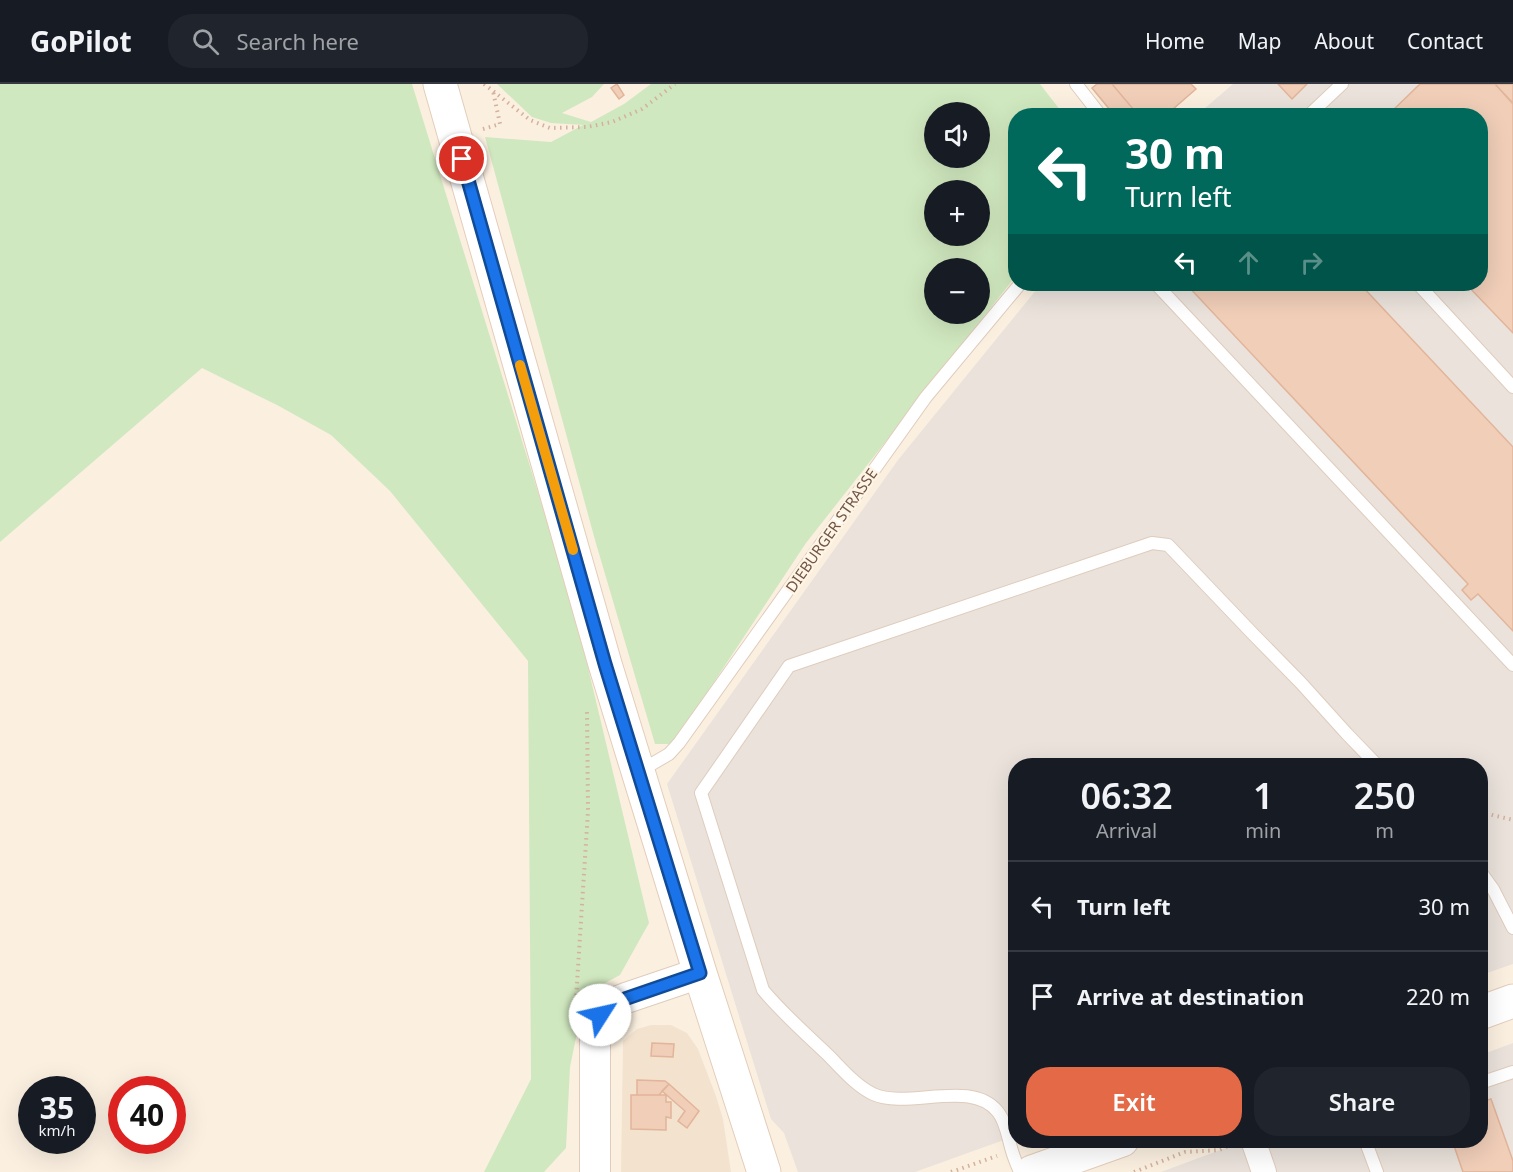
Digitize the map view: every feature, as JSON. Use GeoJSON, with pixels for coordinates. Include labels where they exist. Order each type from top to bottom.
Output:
{"type":"FeatureCollection","features":[{"type":"Feature","properties":{"kind":"main road"},"geometry":{"type":"LineString","coordinates":[[440,84],[605,664],[764,1172]]}},
{"type":"Feature","properties":{"kind":"main road"},"geometry":{"type":"LineString","coordinates":[[1488,1010],[1513,1001]]}},
{"type":"Feature","properties":{"kind":"main road"},"geometry":{"type":"LineString","coordinates":[[1032,1172],[1100,1148]]}},
{"type":"Feature","properties":{"kind":"street"},"geometry":{"type":"LineString","coordinates":[[594,1172],[595,1033],[600,1015],[610,1004],[700,973]]}},
{"type":"Feature","properties":{"kind":"street"},"geometry":{"type":"LineString","coordinates":[[1249,1148],[1264,1172]]}},
{"type":"Feature","properties":{"kind":"lane"},"geometry":{"type":"LineString","coordinates":[[1076,84],[1095,108]]}},
{"type":"Feature","properties":{"kind":"lane"},"geometry":{"type":"LineString","coordinates":[[1316,108],[1342,84]]}},
{"type":"Feature","properties":{"kind":"lane","name":"DIEBURGER STRASSE"},"geometry":{"type":"LineString","coordinates":[[639,771],[669,754],[680,743],[926,397],[1014,291]]}},
{"type":"Feature","properties":{"kind":"lane"},"geometry":{"type":"LineString","coordinates":[[1163,291],[1513,665]]}},
{"type":"Feature","properties":{"kind":"lane"},"geometry":{"type":"LineString","coordinates":[[1424,291],[1513,387]]}},
{"type":"Feature","properties":{"kind":"lane"},"geometry":{"type":"LineString","coordinates":[[1008,1135],[998,1112],[979,1099],[969,1096],[892,1099],[871,1094],[855,1082],[778,1008],[763,990],[701,793],[789,666],[1152,543],[1168,545],[1370,758]]}},
{"type":"Feature","properties":{"kind":"lane"},"geometry":{"type":"LineString","coordinates":[[1488,883],[1513,928]]}},
{"type":"Feature","properties":{"kind":"lane"},"geometry":{"type":"LineString","coordinates":[[1488,1080],[1513,1072]]}},
{"type":"Feature","properties":{"kind":"lane"},"geometry":{"type":"LineString","coordinates":[[1011,1148],[1020,1172]]}},
{"type":"Feature","properties":{"kind":"lane"},"geometry":{"type":"LineString","coordinates":[[1368,1148],[1377,1172]]}},
{"type":"Feature","properties":{"kind":"path"},"geometry":{"type":"LineString","coordinates":[[484,84],[530,120],[550,128],[587,127],[612,122],[642,110],[675,84]]}},
{"type":"Feature","properties":{"kind":"path"},"geometry":{"type":"LineString","coordinates":[[493,91],[501,124]]}},
{"type":"Feature","properties":{"kind":"path"},"geometry":{"type":"LineString","coordinates":[[588,702],[588,811],[576,999],[600,1015]]}},
{"type":"Feature","properties":{"kind":"path"},"geometry":{"type":"LineString","coordinates":[[1488,814],[1513,820]]}},
{"type":"Feature","properties":{"kind":"path"},"geometry":{"type":"LineString","coordinates":[[1134,1172],[1185,1152],[1226,1148]]}},
{"type":"Feature","properties":{"kind":"shaded area"},"geometry":{"type":"Polygon","coordinates":[[[1233,84],[1513,84],[1513,964],[1488,973],[1488,758],[1008,758],[1008,1139],[915,1172],[798,1172],[784,1133],[771,1119],[667,784],[898,460],[1035,291],[1488,291],[1488,108],[1205,108],[1233,84]]]}},
{"type":"Feature","properties":{"kind":"shaded area"},"geometry":{"type":"Polygon","coordinates":[[[651,1025],[671,1025],[687,1033],[698,1049],[723,1119],[731,1172],[621,1172],[623,1041],[637,1029],[651,1025]]]}},
{"type":"Feature","properties":{"kind":"shaded area"},"geometry":{"type":"Polygon","coordinates":[[[1513,1043],[1513,1172],[1161,1172],[1226,1148],[1488,1148],[1488,1052],[1513,1043]]]}},
{"type":"Feature","properties":{"kind":"green space"},"geometry":{"type":"Polygon","coordinates":[[[0,84],[412,84],[574,609],[649,923],[620,975],[585,994],[570,1067],[566,1148],[544,1172],[484,1172],[531,1079],[528,661],[390,491],[331,435],[202,368],[0,542],[0,84]]]}},
{"type":"Feature","properties":{"kind":"green space"},"geometry":{"type":"Polygon","coordinates":[[[497,84],[604,84],[592,97],[562,113],[591,122],[624,104],[651,84],[1040,84],[1059,108],[1008,108],[1008,286],[990,309],[990,258],[924,258],[924,324],[978,324],[806,543],[673,744],[655,744],[595,540],[485,137],[551,142],[583,125],[551,123],[532,117],[497,84]]]}},
{"type":"Feature","properties":{"kind":"building"},"geometry":{"type":"Polygon","coordinates":[[[617,84],[624,95],[619,99],[611,88],[617,84]]]}},
{"type":"Feature","properties":{"kind":"building"},"geometry":{"type":"Polygon","coordinates":[[[1097,84],[1112,84],[1132,108],[1108,108],[1092,88],[1097,84]]]}},
{"type":"Feature","properties":{"kind":"building"},"geometry":{"type":"Polygon","coordinates":[[[1112,84],[1191,84],[1196,89],[1174,108],[1132,108],[1112,84]]]}},
{"type":"Feature","properties":{"kind":"building"},"geometry":{"type":"Polygon","coordinates":[[[1278,84],[1307,84],[1292,99],[1278,84]]]}},
{"type":"Feature","properties":{"kind":"building"},"geometry":{"type":"Polygon","coordinates":[[[1420,84],[1495,84],[1513,104],[1513,333],[1473,291],[1488,291],[1488,108],[1395,108],[1420,84]]]}},
{"type":"Feature","properties":{"kind":"building"},"geometry":{"type":"Polygon","coordinates":[[[1495,84],[1513,84],[1513,103],[1495,84]]]}},
{"type":"Feature","properties":{"kind":"building"},"geometry":{"type":"Polygon","coordinates":[[[1193,291],[1367,291],[1513,447],[1513,631],[1478,594],[1471,600],[1462,590],[1468,584],[1193,291]]]}},
{"type":"Feature","properties":{"kind":"building"},"geometry":{"type":"Polygon","coordinates":[[[652,1043],[674,1044],[673,1057],[651,1056],[652,1043]]]}},
{"type":"Feature","properties":{"kind":"building"},"geometry":{"type":"Polygon","coordinates":[[[637,1080],[665,1081],[669,1084],[659,1095],[637,1095],[637,1080]]]}},
{"type":"Feature","properties":{"kind":"building"},"geometry":{"type":"Polygon","coordinates":[[[669,1084],[699,1111],[687,1128],[678,1121],[685,1111],[662,1091],[669,1084]]]}},
{"type":"Feature","properties":{"kind":"building"},"geometry":{"type":"Polygon","coordinates":[[[631,1095],[666,1095],[666,1102],[671,1102],[671,1118],[666,1117],[666,1130],[631,1129],[631,1095]]]}},
{"type":"Feature","properties":{"kind":"building"},"geometry":{"type":"Polygon","coordinates":[[[1491,1099],[1513,1161],[1513,1172],[1463,1172],[1455,1148],[1488,1148],[1488,1100],[1491,1099]]]}},
{"type":"Feature","properties":{"kind":"slow traffic"},"geometry":{"type":"LineString","coordinates":[[520,365],[573,550]]}},
{"type":"Feature","properties":{"kind":"route"},"geometry":{"type":"LineString","coordinates":[[462,159],[605,664],[700,973],[610,1004],[600,1015]]}}]}
